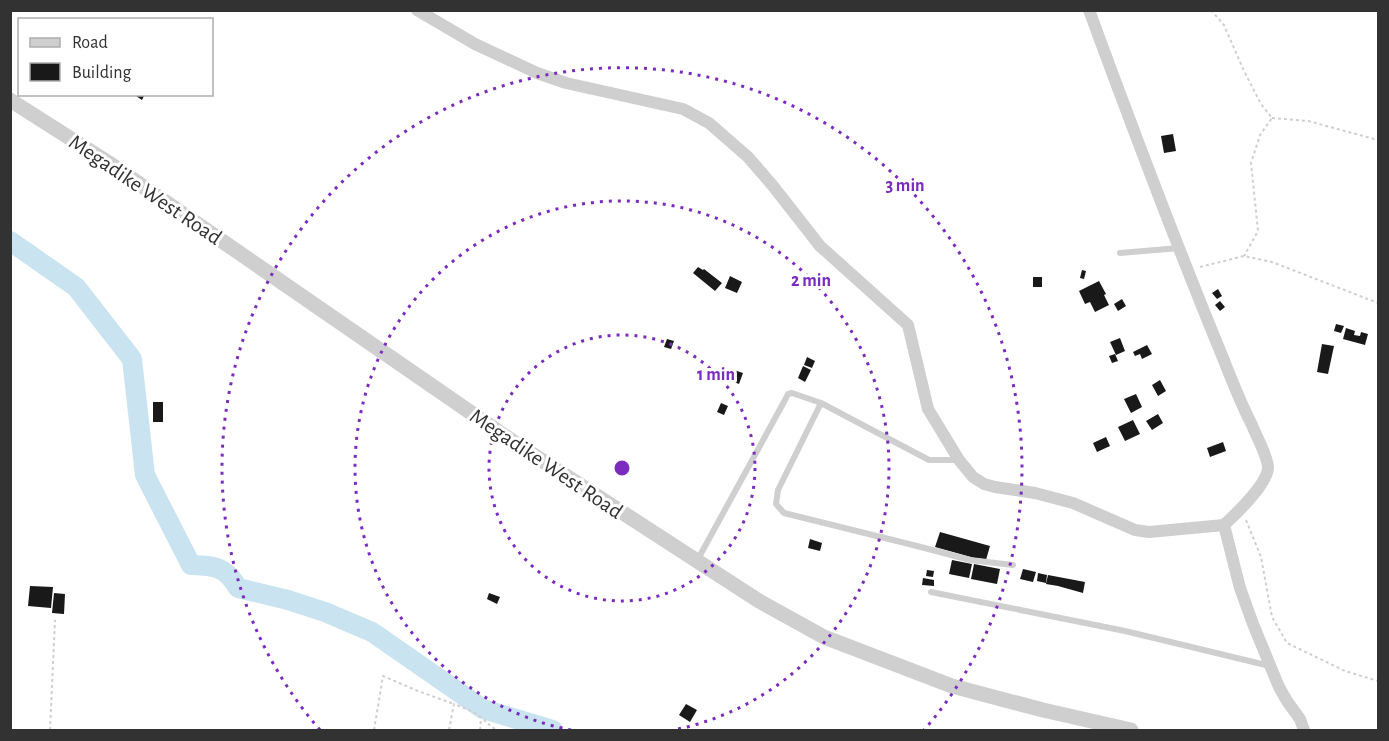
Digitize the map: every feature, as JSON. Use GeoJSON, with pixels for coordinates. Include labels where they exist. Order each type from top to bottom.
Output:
{"type":"FeatureCollection","features":[{"type":"Feature","properties":{"kind":"street"},"geometry":{"type":"LineString","coordinates":[[417,10],[475,44],[537,73],[566,83],[683,109],[710,123],[748,157],[820,246],[908,325],[928,409],[959,460],[973,477],[984,484],[1035,493],[1073,503],[1135,530],[1149,532],[1224,525],[1246,505],[1268,469],[1261,444],[1223,358],[1138,144],[1089,10]]}},
{"type":"Feature","properties":{"kind":"street","name":"Megadike West Road"},"geometry":{"type":"LineString","coordinates":[[10,100],[128,176],[512,441],[759,601],[824,637],[952,686],[1131,730]]}},
{"type":"Feature","properties":{"kind":"street"},"geometry":{"type":"LineString","coordinates":[[1224,525],[1240,588],[1253,624],[1283,694],[1300,719],[1304,730]]}},
{"type":"Feature","properties":{"kind":"lane"},"geometry":{"type":"LineString","coordinates":[[1120,253],[1179,248]]}},
{"type":"Feature","properties":{"kind":"lane"},"geometry":{"type":"LineString","coordinates":[[696,561],[788,394],[792,393],[821,403],[929,460],[959,460]]}},
{"type":"Feature","properties":{"kind":"lane"},"geometry":{"type":"LineString","coordinates":[[821,403],[778,490],[776,504],[784,513],[970,560],[1013,565]]}},
{"type":"Feature","properties":{"kind":"lane"},"geometry":{"type":"LineString","coordinates":[[931,592],[1125,631],[1271,666]]}},
{"type":"Feature","properties":{"kind":"path"},"geometry":{"type":"LineString","coordinates":[[1211,10],[1224,25],[1261,104],[1272,118],[1308,121],[1378,140]]}},
{"type":"Feature","properties":{"kind":"path"},"geometry":{"type":"LineString","coordinates":[[1244,256],[1258,231],[1251,163],[1260,135],[1272,118]]}},
{"type":"Feature","properties":{"kind":"path"},"geometry":{"type":"LineString","coordinates":[[1188,270],[1244,256],[1272,262],[1378,303]]}},
{"type":"Feature","properties":{"kind":"path"},"geometry":{"type":"LineString","coordinates":[[1246,505],[1246,522],[1260,557],[1272,617],[1287,643],[1345,671],[1378,681]]}},
{"type":"Feature","properties":{"kind":"path"},"geometry":{"type":"LineString","coordinates":[[50,730],[55,620]]}},
{"type":"Feature","properties":{"kind":"path"},"geometry":{"type":"LineString","coordinates":[[374,730],[383,676],[469,710],[498,730]]}},
{"type":"Feature","properties":{"kind":"path"},"geometry":{"type":"LineString","coordinates":[[449,730],[454,704]]}},
{"type":"Feature","properties":{"kind":"path"},"geometry":{"type":"LineString","coordinates":[[480,730],[481,718]]}},
{"type":"Feature","properties":{"kind":"building"},"geometry":{"type":"Polygon","coordinates":[[[1173,134],[1176,151],[1164,153],[1161,136],[1173,134]]]}},
{"type":"Feature","properties":{"kind":"building"},"geometry":{"type":"Polygon","coordinates":[[[698,267],[722,283],[715,291],[693,273],[698,267]]]}},
{"type":"Feature","properties":{"kind":"building"},"geometry":{"type":"Polygon","coordinates":[[[1082,270],[1086,271],[1084,279],[1080,278],[1082,270]]]}},
{"type":"Feature","properties":{"kind":"building"},"geometry":{"type":"Polygon","coordinates":[[[730,276],[742,282],[737,293],[725,288],[730,276]]]}},
{"type":"Feature","properties":{"kind":"building"},"geometry":{"type":"Polygon","coordinates":[[[1033,277],[1042,277],[1042,287],[1033,287],[1033,277]]]}},
{"type":"Feature","properties":{"kind":"building"},"geometry":{"type":"Polygon","coordinates":[[[1099,281],[1109,305],[1095,312],[1090,302],[1085,304],[1079,291],[1099,281]]]}},
{"type":"Feature","properties":{"kind":"building"},"geometry":{"type":"Polygon","coordinates":[[[1218,289],[1222,296],[1217,299],[1212,293],[1218,289]]]}},
{"type":"Feature","properties":{"kind":"building"},"geometry":{"type":"Polygon","coordinates":[[[1122,299],[1126,306],[1118,311],[1114,304],[1122,299]]]}},
{"type":"Feature","properties":{"kind":"building"},"geometry":{"type":"Polygon","coordinates":[[[1220,301],[1225,307],[1220,311],[1215,305],[1220,301]]]}},
{"type":"Feature","properties":{"kind":"building"},"geometry":{"type":"Polygon","coordinates":[[[1336,324],[1344,326],[1341,333],[1334,331],[1336,324]]]}},
{"type":"Feature","properties":{"kind":"building"},"geometry":{"type":"Polygon","coordinates":[[[1346,328],[1355,331],[1354,335],[1360,336],[1361,332],[1368,334],[1365,345],[1343,339],[1346,328]]]}},
{"type":"Feature","properties":{"kind":"building"},"geometry":{"type":"Polygon","coordinates":[[[1120,338],[1125,351],[1116,355],[1110,342],[1120,338]]]}},
{"type":"Feature","properties":{"kind":"building"},"geometry":{"type":"Polygon","coordinates":[[[667,339],[674,341],[671,349],[664,347],[667,339]]]}},
{"type":"Feature","properties":{"kind":"building"},"geometry":{"type":"Polygon","coordinates":[[[1322,344],[1334,346],[1328,374],[1317,372],[1322,344]]]}},
{"type":"Feature","properties":{"kind":"building"},"geometry":{"type":"Polygon","coordinates":[[[1147,345],[1152,354],[1142,359],[1140,354],[1135,356],[1133,352],[1147,345]]]}},
{"type":"Feature","properties":{"kind":"building"},"geometry":{"type":"Polygon","coordinates":[[[1115,354],[1118,361],[1112,363],[1109,356],[1115,354]]]}},
{"type":"Feature","properties":{"kind":"building"},"geometry":{"type":"Polygon","coordinates":[[[807,357],[815,361],[812,368],[804,365],[807,357]]]}},
{"type":"Feature","properties":{"kind":"building"},"geometry":{"type":"Polygon","coordinates":[[[803,366],[811,370],[805,382],[798,378],[803,366]]]}},
{"type":"Feature","properties":{"kind":"building"},"geometry":{"type":"Polygon","coordinates":[[[734,370],[743,373],[739,384],[729,380],[734,370]]]}},
{"type":"Feature","properties":{"kind":"building"},"geometry":{"type":"Polygon","coordinates":[[[1160,380],[1166,391],[1158,396],[1152,385],[1160,380]]]}},
{"type":"Feature","properties":{"kind":"building"},"geometry":{"type":"Polygon","coordinates":[[[1136,394],[1142,407],[1131,413],[1124,399],[1136,394]]]}},
{"type":"Feature","properties":{"kind":"building"},"geometry":{"type":"Polygon","coordinates":[[[153,402],[163,402],[163,422],[153,422],[153,402]]]}},
{"type":"Feature","properties":{"kind":"building"},"geometry":{"type":"Polygon","coordinates":[[[721,403],[728,406],[724,415],[717,412],[721,403]]]}},
{"type":"Feature","properties":{"kind":"building"},"geometry":{"type":"Polygon","coordinates":[[[1158,414],[1163,423],[1152,430],[1146,421],[1158,414]]]}},
{"type":"Feature","properties":{"kind":"building"},"geometry":{"type":"Polygon","coordinates":[[[1133,420],[1140,434],[1125,441],[1118,427],[1133,420]]]}},
{"type":"Feature","properties":{"kind":"building"},"geometry":{"type":"Polygon","coordinates":[[[1106,437],[1110,446],[1097,452],[1093,443],[1106,437]]]}},
{"type":"Feature","properties":{"kind":"building"},"geometry":{"type":"Polygon","coordinates":[[[1223,442],[1226,451],[1210,457],[1207,448],[1223,442]]]}},
{"type":"Feature","properties":{"kind":"building"},"geometry":{"type":"Polygon","coordinates":[[[940,532],[990,546],[986,560],[935,547],[940,532]]]}},
{"type":"Feature","properties":{"kind":"building"},"geometry":{"type":"Polygon","coordinates":[[[810,539],[822,543],[820,551],[808,548],[810,539]]]}},
{"type":"Feature","properties":{"kind":"building"},"geometry":{"type":"Polygon","coordinates":[[[952,560],[972,564],[969,578],[949,574],[952,560]]]}},
{"type":"Feature","properties":{"kind":"building"},"geometry":{"type":"Polygon","coordinates":[[[974,564],[1000,569],[997,584],[971,579],[974,564]]]}},
{"type":"Feature","properties":{"kind":"building"},"geometry":{"type":"Polygon","coordinates":[[[1023,569],[1036,572],[1033,582],[1020,579],[1023,569]]]}},
{"type":"Feature","properties":{"kind":"building"},"geometry":{"type":"Polygon","coordinates":[[[927,570],[934,571],[933,577],[926,576],[927,570]]]}},
{"type":"Feature","properties":{"kind":"building"},"geometry":{"type":"Polygon","coordinates":[[[1038,573],[1047,575],[1046,583],[1037,581],[1038,573]]]}},
{"type":"Feature","properties":{"kind":"building"},"geometry":{"type":"Polygon","coordinates":[[[1048,575],[1085,582],[1083,593],[1046,584],[1048,575]]]}},
{"type":"Feature","properties":{"kind":"building"},"geometry":{"type":"Polygon","coordinates":[[[923,578],[934,580],[934,586],[922,585],[923,578]]]}},
{"type":"Feature","properties":{"kind":"building"},"geometry":{"type":"Polygon","coordinates":[[[30,586],[53,587],[51,608],[28,606],[30,586]]]}},
{"type":"Feature","properties":{"kind":"building"},"geometry":{"type":"Polygon","coordinates":[[[54,593],[65,594],[64,614],[52,613],[54,593]]]}},
{"type":"Feature","properties":{"kind":"building"},"geometry":{"type":"Polygon","coordinates":[[[489,593],[500,597],[497,604],[487,599],[489,593]]]}},
{"type":"Feature","properties":{"kind":"building"},"geometry":{"type":"Polygon","coordinates":[[[686,704],[697,710],[690,722],[679,715],[686,704]]]}},
{"type":"Feature","properties":{"kind":"waterway"},"geometry":{"type":"LineString","coordinates":[[10,241],[76,287],[132,359],[145,475],[191,565],[219,569],[229,575],[238,588],[325,612],[372,632],[483,709],[553,730]]}}]}
